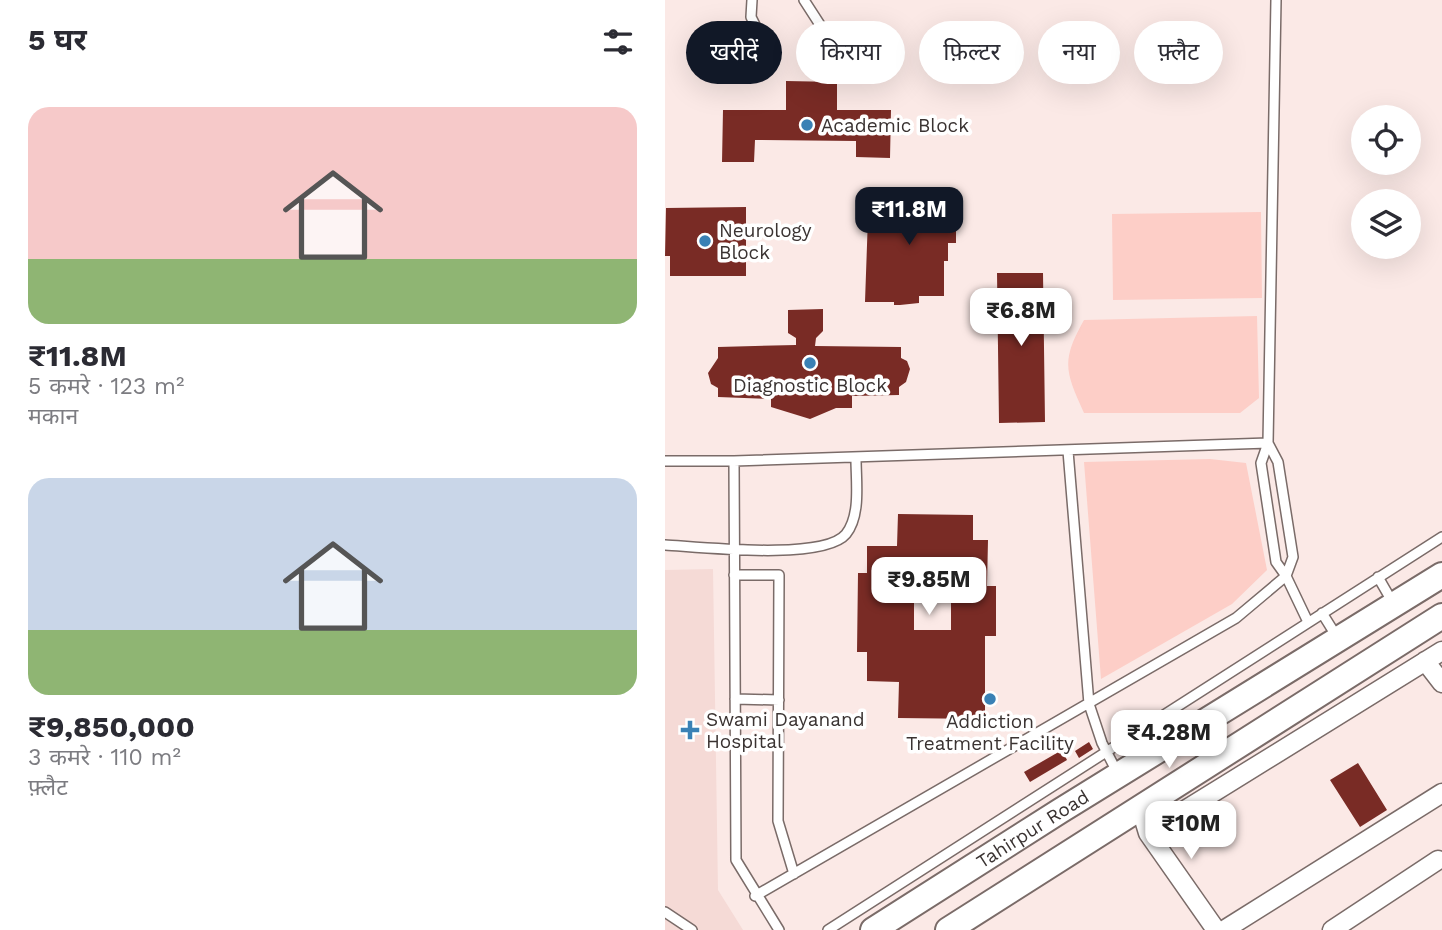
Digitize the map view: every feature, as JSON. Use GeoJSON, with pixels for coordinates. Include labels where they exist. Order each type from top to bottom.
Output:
{"type":"FeatureCollection","features":[{"type":"Feature","properties":{"kind":"main road","name":"Tahirpur Road"},"geometry":{"type":"LineString","coordinates":[[873,930],[1442,575]]}},
{"type":"Feature","properties":{"kind":"main road","name":"Tahirpur Road"},"geometry":{"type":"LineString","coordinates":[[948,930],[1442,616]]}},
{"type":"Feature","properties":{"kind":"main road"},"geometry":{"type":"LineString","coordinates":[[1119,775],[1139,807]]}},
{"type":"Feature","properties":{"kind":"street"},"geometry":{"type":"LineString","coordinates":[[1148,834],[1442,650]]}},
{"type":"Feature","properties":{"kind":"street"},"geometry":{"type":"LineString","coordinates":[[1425,661],[1442,683]]}},
{"type":"Feature","properties":{"kind":"street"},"geometry":{"type":"LineString","coordinates":[[1224,930],[1442,793]]}},
{"type":"Feature","properties":{"kind":"street"},"geometry":{"type":"LineString","coordinates":[[1139,807],[1148,834],[1216,930]]}},
{"type":"Feature","properties":{"kind":"street"},"geometry":{"type":"LineString","coordinates":[[1332,930],[1438,860]]}},
{"type":"Feature","properties":{"kind":"lane"},"geometry":{"type":"LineString","coordinates":[[752,0],[753,21]]}},
{"type":"Feature","properties":{"kind":"lane"},"geometry":{"type":"LineString","coordinates":[[804,0],[818,21]]}},
{"type":"Feature","properties":{"kind":"lane"},"geometry":{"type":"LineString","coordinates":[[1276,0],[1268,443],[1261,463],[1276,562],[1286,576],[1308,622]]}},
{"type":"Feature","properties":{"kind":"lane"},"geometry":{"type":"LineString","coordinates":[[665,461],[856,460],[1268,443]]}},
{"type":"Feature","properties":{"kind":"lane"},"geometry":{"type":"LineString","coordinates":[[755,896],[1236,618],[1286,576],[1293,557],[1278,462],[1268,443]]}},
{"type":"Feature","properties":{"kind":"lane"},"geometry":{"type":"LineString","coordinates":[[1068,451],[1089,704],[1106,751],[1119,775]]}},
{"type":"Feature","properties":{"kind":"lane"},"geometry":{"type":"LineString","coordinates":[[665,545],[734,550],[823,547],[845,534],[855,508],[856,460]]}},
{"type":"Feature","properties":{"kind":"lane"},"geometry":{"type":"LineString","coordinates":[[734,461],[736,860],[755,896],[779,930]]}},
{"type":"Feature","properties":{"kind":"lane"},"geometry":{"type":"LineString","coordinates":[[828,930],[1442,537]]}},
{"type":"Feature","properties":{"kind":"lane"},"geometry":{"type":"LineString","coordinates":[[734,575],[779,575],[778,821],[794,874]]}},
{"type":"Feature","properties":{"kind":"lane"},"geometry":{"type":"LineString","coordinates":[[1378,578],[1394,604]]}},
{"type":"Feature","properties":{"kind":"lane"},"geometry":{"type":"LineString","coordinates":[[1322,614],[1338,639]]}},
{"type":"Feature","properties":{"kind":"lane"},"geometry":{"type":"LineString","coordinates":[[735,699],[779,700]]}},
{"type":"Feature","properties":{"kind":"lane"},"geometry":{"type":"LineString","coordinates":[[665,912],[692,930]]}},
{"type":"Feature","properties":{"kind":"shaded area"},"geometry":{"type":"Polygon","coordinates":[[[1261,212],[1262,298],[1113,300],[1112,214],[1261,212]]]}},
{"type":"Feature","properties":{"kind":"shaded area"},"geometry":{"type":"Polygon","coordinates":[[[1257,316],[1259,398],[1240,413],[1084,413],[1068,366],[1072,346],[1084,320],[1257,316]]]}},
{"type":"Feature","properties":{"kind":"shaded area"},"geometry":{"type":"Polygon","coordinates":[[[1210,459],[1246,463],[1267,570],[1232,604],[1101,679],[1084,462],[1210,459]]]}},
{"type":"Feature","properties":{"kind":"shaded area","name":"Swami Dayanand Hospital"},"geometry":{"type":"Polygon","coordinates":[[[713,569],[718,890],[743,930],[665,930],[665,570],[713,569]]]}},
{"type":"Feature","properties":{"kind":"building","name":"Academic Block"},"geometry":{"type":"Polygon","coordinates":[[[786,81],[796,81],[796,84],[837,84],[837,110],[891,110],[890,158],[856,157],[856,141],[755,140],[754,162],[722,162],[723,110],[786,110],[786,81]]]}},
{"type":"Feature","properties":{"kind":"building"},"geometry":{"type":"Polygon","coordinates":[[[913,189],[932,192],[932,200],[956,200],[956,243],[948,243],[948,261],[944,261],[944,296],[919,296],[919,303],[900,305],[894,305],[894,302],[865,302],[868,217],[882,217],[882,206],[868,206],[868,201],[881,201],[881,195],[913,189]]]}},
{"type":"Feature","properties":{"kind":"building","name":"Neurology Block"},"geometry":{"type":"Polygon","coordinates":[[[746,207],[746,276],[670,276],[670,256],[665,256],[666,208],[746,207]]]}},
{"type":"Feature","properties":{"kind":"building"},"geometry":{"type":"Polygon","coordinates":[[[997,273],[1043,273],[1045,422],[999,423],[997,273]]]}},
{"type":"Feature","properties":{"kind":"building","name":"Diagnostic Block"},"geometry":{"type":"Polygon","coordinates":[[[823,309],[823,331],[816,338],[815,346],[901,347],[901,358],[907,361],[910,369],[906,382],[899,387],[899,395],[852,396],[852,408],[836,408],[810,419],[771,407],[771,399],[718,397],[718,388],[711,384],[708,373],[718,358],[718,347],[796,345],[796,338],[788,333],[788,310],[823,309]]]}},
{"type":"Feature","properties":{"kind":"building"},"geometry":{"type":"Polygon","coordinates":[[[898,514],[973,515],[973,540],[988,540],[987,586],[996,586],[996,636],[985,636],[985,719],[898,718],[899,682],[867,681],[867,652],[857,652],[858,573],[867,573],[867,546],[897,546],[898,514]],[[914,600],[914,630],[951,630],[951,600],[914,600]]]}},
{"type":"Feature","properties":{"kind":"building"},"geometry":{"type":"Polygon","coordinates":[[[1089,742],[1093,749],[1079,758],[1075,751],[1089,742]]]}},
{"type":"Feature","properties":{"kind":"building"},"geometry":{"type":"Polygon","coordinates":[[[1062,750],[1067,760],[1030,782],[1024,772],[1062,750]]]}},
{"type":"Feature","properties":{"kind":"building"},"geometry":{"type":"Polygon","coordinates":[[[1358,763],[1387,810],[1360,827],[1330,780],[1358,763]]]}},
{"type":"Feature","properties":{"kind":"place","name":"Academic Block"},"geometry":{"type":"Point","coordinates":[807,125]}},
{"type":"Feature","properties":{"kind":"place","name":"Neurology Block"},"geometry":{"type":"Point","coordinates":[705,241]}},
{"type":"Feature","properties":{"kind":"place","name":"Diagnostic Block"},"geometry":{"type":"Point","coordinates":[810,363]}},
{"type":"Feature","properties":{"kind":"place","name":"Addiction Treatment Facility"},"geometry":{"type":"Point","coordinates":[990,699]}},
{"type":"Feature","properties":{"kind":"place","name":"Swami Dayanand Hospital"},"geometry":{"type":"Point","coordinates":[690,730]}}]}
